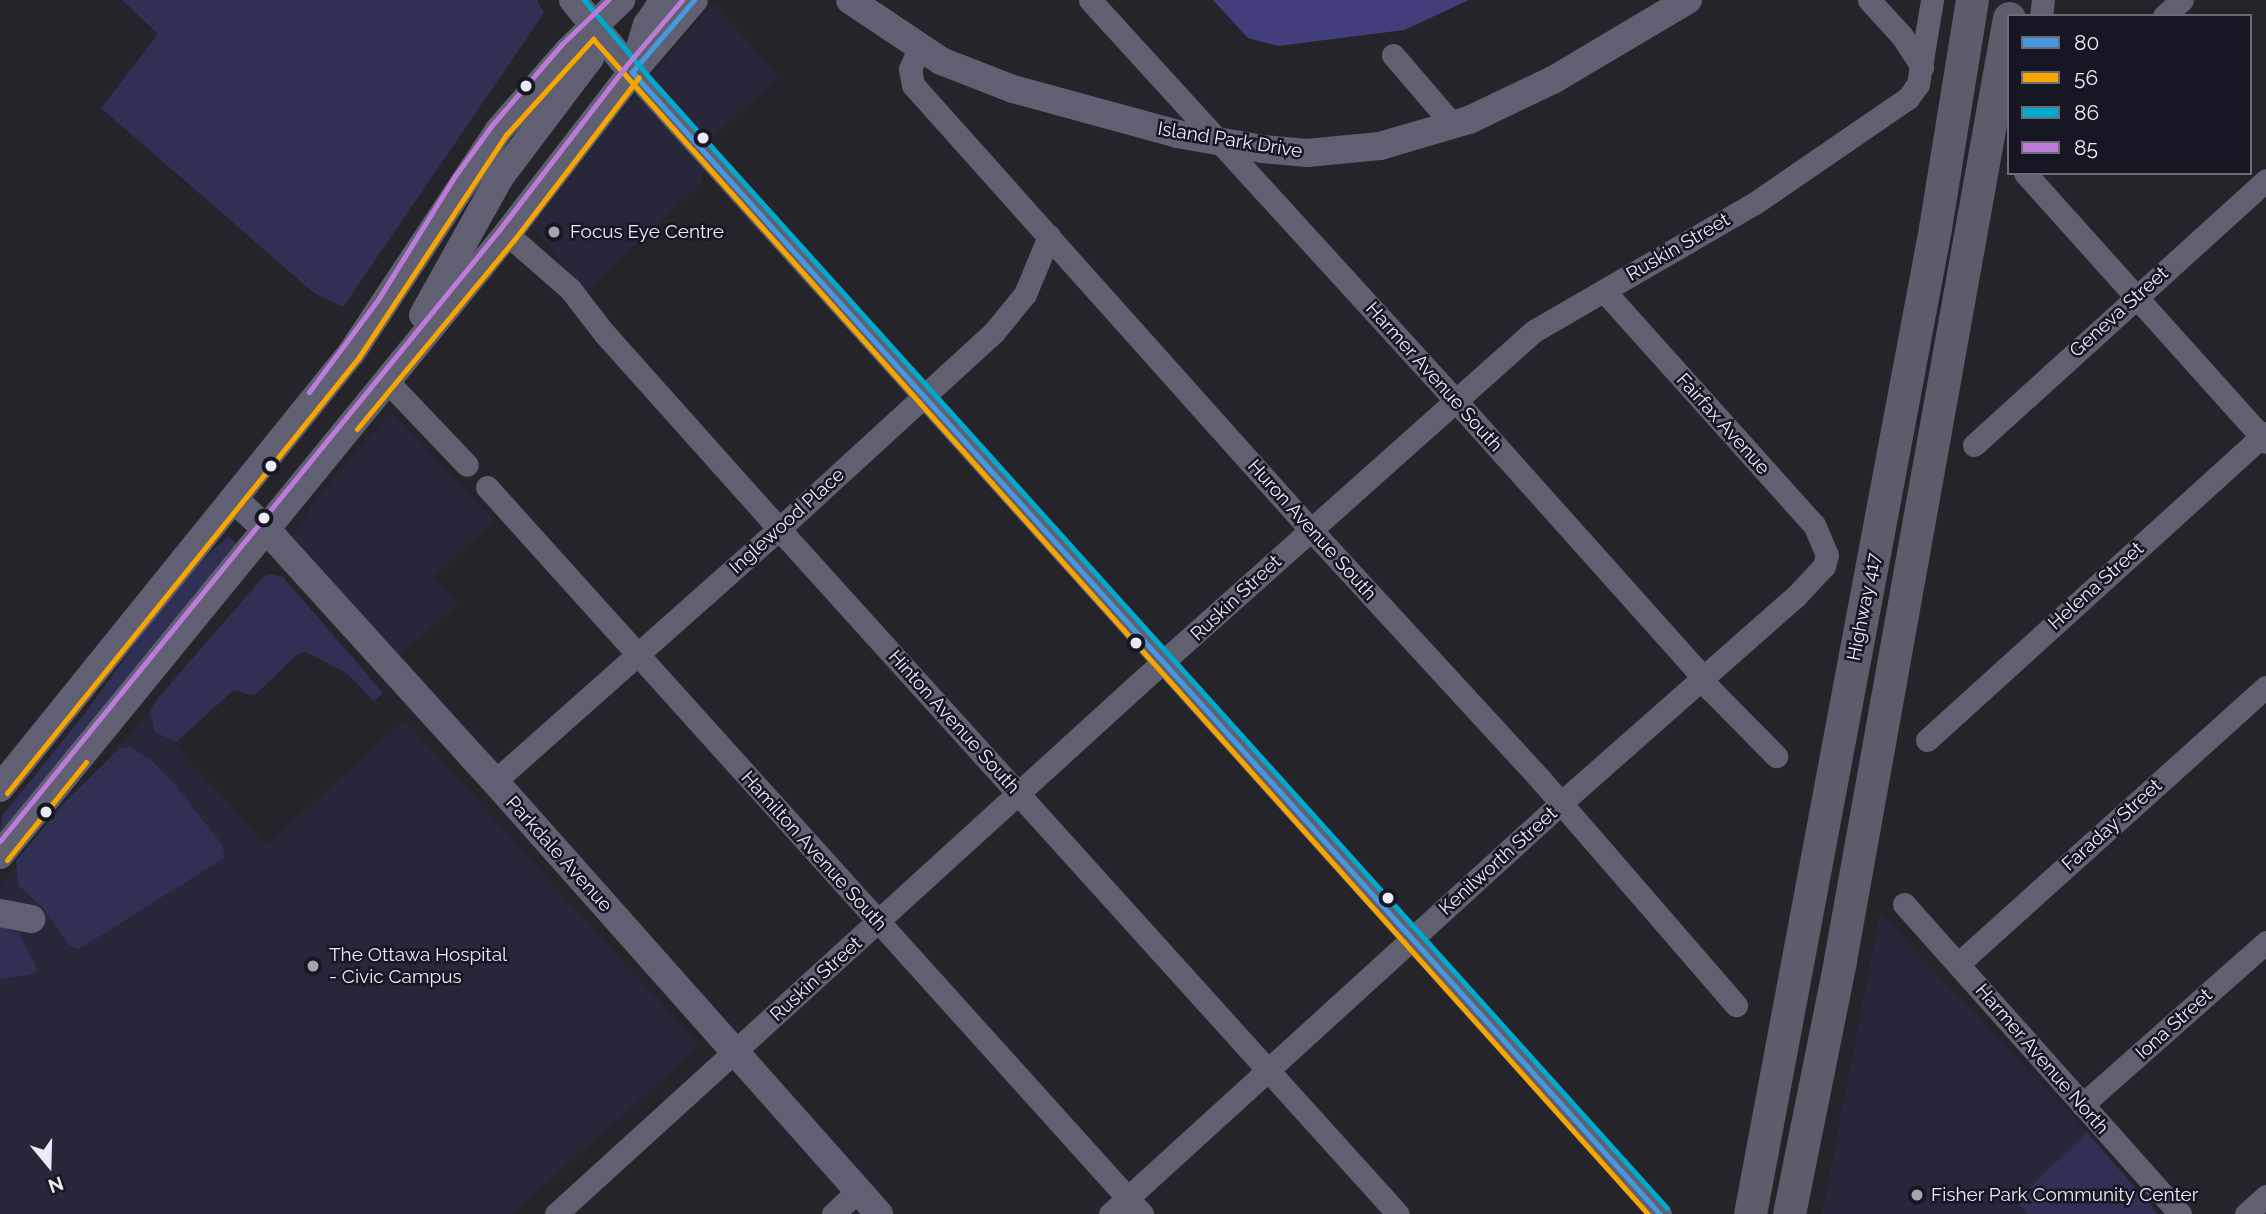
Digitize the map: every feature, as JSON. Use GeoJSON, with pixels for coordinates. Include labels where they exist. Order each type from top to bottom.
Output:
{"type":"FeatureCollection","features":[{"type":"Feature","properties":{"kind":"highway","name":"Highway 417"},"geometry":{"type":"LineString","coordinates":[[1750,1214],[1935,228],[1972,0]]}},
{"type":"Feature","properties":{"kind":"highway"},"geometry":{"type":"LineString","coordinates":[[1789,1214],[1808,1129],[2007,28]]}},
{"type":"Feature","properties":{"kind":"highway"},"geometry":{"type":"LineString","coordinates":[[1798,1214],[1808,1129]]}},
{"type":"Feature","properties":{"kind":"main road"},"geometry":{"type":"LineString","coordinates":[[573,0],[632,72]]}},
{"type":"Feature","properties":{"kind":"main road"},"geometry":{"type":"LineString","coordinates":[[0,788],[234,499],[375,319],[462,181],[499,130],[593,26],[621,0]]}},
{"type":"Feature","properties":{"kind":"main road"},"geometry":{"type":"LineString","coordinates":[[632,72],[647,26],[664,0]]}},
{"type":"Feature","properties":{"kind":"main road"},"geometry":{"type":"LineString","coordinates":[[0,855],[507,234],[632,72],[694,0]]}},
{"type":"Feature","properties":{"kind":"main road","name":"Island Park Drive"},"geometry":{"type":"LineString","coordinates":[[850,0],[919,48],[955,67],[1013,89],[1152,129],[1288,152],[1332,152],[1400,142],[1453,125],[1553,80],[1688,0]]}},
{"type":"Feature","properties":{"kind":"main road"},"geometry":{"type":"LineString","coordinates":[[386,380],[500,177],[590,58],[596,43],[593,26]]}},
{"type":"Feature","properties":{"kind":"main road","name":"Parkdale Avenue"},"geometry":{"type":"LineString","coordinates":[[234,499],[265,528],[495,781],[879,1214]]}},
{"type":"Feature","properties":{"kind":"main road"},"geometry":{"type":"LineString","coordinates":[[0,913],[31,919]]}},
{"type":"Feature","properties":{"kind":"street","name":"Harmer Avenue South"},"geometry":{"type":"LineString","coordinates":[[1090,0],[1456,401],[1702,679],[1776,756]]}},
{"type":"Feature","properties":{"kind":"street"},"geometry":{"type":"LineString","coordinates":[[1869,0],[1902,36],[1922,66]]}},
{"type":"Feature","properties":{"kind":"street","name":"Ruskin Street"},"geometry":{"type":"LineString","coordinates":[[556,1214],[879,923],[1164,660],[1534,331],[1755,203],[1908,98],[1918,84],[1932,0]]}},
{"type":"Feature","properties":{"kind":"street"},"geometry":{"type":"LineString","coordinates":[[2166,14],[2182,0]]}},
{"type":"Feature","properties":{"kind":"street","name":"Huron Avenue South"},"geometry":{"type":"LineString","coordinates":[[919,48],[910,69],[910,81],[1310,529],[1561,803],[1736,1005]]}},
{"type":"Feature","properties":{"kind":"street"},"geometry":{"type":"LineString","coordinates":[[1393,55],[1453,125]]}},
{"type":"Feature","properties":{"kind":"street"},"geometry":{"type":"LineString","coordinates":[[632,72],[1660,1214]]}},
{"type":"Feature","properties":{"kind":"street"},"geometry":{"type":"LineString","coordinates":[[2027,175],[2265,438]]}},
{"type":"Feature","properties":{"kind":"street","name":"Geneva Street"},"geometry":{"type":"LineString","coordinates":[[1974,444],[2266,180]]}},
{"type":"Feature","properties":{"kind":"street","name":"Hinton Avenue South"},"geometry":{"type":"LineString","coordinates":[[507,234],[575,294],[604,332],[779,529],[1269,1068],[1398,1214]]}},
{"type":"Feature","properties":{"kind":"street","name":"Inglewood Place"},"geometry":{"type":"LineString","coordinates":[[495,781],[779,529],[994,332],[1025,294],[1049,236]]}},
{"type":"Feature","properties":{"kind":"street","name":"Fairfax Avenue"},"geometry":{"type":"LineString","coordinates":[[1604,290],[1814,525],[1827,555],[1824,566]]}},
{"type":"Feature","properties":{"kind":"street"},"geometry":{"type":"LineString","coordinates":[[386,380],[467,465]]}},
{"type":"Feature","properties":{"kind":"street","name":"Helena Street"},"geometry":{"type":"LineString","coordinates":[[1927,740],[2265,438]]}},
{"type":"Feature","properties":{"kind":"street","name":"Hamilton Avenue South"},"geometry":{"type":"LineString","coordinates":[[487,488],[1135,1206]]}},
{"type":"Feature","properties":{"kind":"street","name":"Kenilworth Street"},"geometry":{"type":"LineString","coordinates":[[1110,1214],[1135,1206],[1269,1068],[1561,803],[1796,596],[1824,566]]}},
{"type":"Feature","properties":{"kind":"street","name":"Faraday Street"},"geometry":{"type":"LineString","coordinates":[[1958,964],[2266,687]]}},
{"type":"Feature","properties":{"kind":"street","name":"Harmer Avenue North"},"geometry":{"type":"LineString","coordinates":[[1904,904],[2179,1214]]}},
{"type":"Feature","properties":{"kind":"street","name":"Iona Street"},"geometry":{"type":"LineString","coordinates":[[2082,1105],[2266,942]]}},
{"type":"Feature","properties":{"kind":"street"},"geometry":{"type":"LineString","coordinates":[[833,1214],[858,1191]]}},
{"type":"Feature","properties":{"kind":"street"},"geometry":{"type":"LineString","coordinates":[[2246,1214],[2266,1196]]}},
{"type":"Feature","properties":{"kind":"shaded area"},"geometry":{"type":"Polygon","coordinates":[[[122,0],[537,0],[544,13],[343,307],[314,293],[101,108],[158,34],[122,0]]]}},
{"type":"Feature","properties":{"kind":"shaded area"},"geometry":{"type":"Polygon","coordinates":[[[1213,0],[1469,0],[1404,30],[1278,46],[1248,38],[1213,0]]]}},
{"type":"Feature","properties":{"kind":"shaded area"},"geometry":{"type":"Polygon","coordinates":[[[714,3],[779,78],[713,136],[701,184],[586,291],[532,226],[623,109],[714,3]]]}},
{"type":"Feature","properties":{"kind":"shaded area"},"geometry":{"type":"Polygon","coordinates":[[[391,412],[494,521],[434,577],[458,605],[397,657],[289,541],[315,500],[391,412]]]}},
{"type":"Feature","properties":{"kind":"shaded area"},"geometry":{"type":"Polygon","coordinates":[[[229,536],[236,544],[0,833],[2,816],[85,713],[160,610],[205,557],[229,536]]]}},
{"type":"Feature","properties":{"kind":"shaded area"},"geometry":{"type":"Polygon","coordinates":[[[271,574],[283,577],[383,693],[374,701],[348,674],[306,652],[296,655],[254,696],[234,690],[176,742],[155,732],[150,712],[158,698],[264,576],[271,574]]]}},
{"type":"Feature","properties":{"kind":"shaded area","name":"The Ottawa Hospital - Civic Campus"},"geometry":{"type":"Polygon","coordinates":[[[258,584],[171,740],[266,845],[405,720],[699,1046],[512,1214],[0,1214],[0,885],[258,584]]]}},
{"type":"Feature","properties":{"kind":"shaded area"},"geometry":{"type":"Polygon","coordinates":[[[131,747],[151,760],[178,788],[223,846],[224,858],[79,949],[70,946],[43,908],[18,885],[16,861],[64,803],[119,749],[131,747]]]}},
{"type":"Feature","properties":{"kind":"shaded area"},"geometry":{"type":"Polygon","coordinates":[[[1880,913],[2087,1132],[2017,1200],[2028,1214],[1822,1214],[1880,913]]]}},
{"type":"Feature","properties":{"kind":"shaded area"},"geometry":{"type":"Polygon","coordinates":[[[0,926],[19,933],[38,970],[29,975],[0,979],[0,926]]]}},
{"type":"Feature","properties":{"kind":"shaded area"},"geometry":{"type":"Polygon","coordinates":[[[2087,1132],[2158,1214],[2028,1214],[2016,1201],[2087,1132]]]}},
{"type":"Feature","properties":{"kind":"transit line","name":"86"},"geometry":{"type":"LineString","coordinates":[[584,0],[654,83],[1667,1208]]}},
{"type":"Feature","properties":{"kind":"transit line","name":"85"},"geometry":{"type":"LineString","coordinates":[[309,392],[379,298],[455,176],[492,125],[561,45],[608,0]]}},
{"type":"Feature","properties":{"kind":"transit line","name":"85"},"geometry":{"type":"LineString","coordinates":[[0,841],[500,229],[625,67],[682,0]]}},
{"type":"Feature","properties":{"kind":"transit line","name":"80"},"geometry":{"type":"LineString","coordinates":[[632,72],[694,0]]}},
{"type":"Feature","properties":{"kind":"transit line","name":"56"},"geometry":{"type":"LineString","coordinates":[[7,793],[359,357],[506,135],[593,39],[1648,1214]]}},
{"type":"Feature","properties":{"kind":"transit line","name":"80"},"geometry":{"type":"LineString","coordinates":[[632,72],[1660,1214]]}},
{"type":"Feature","properties":{"kind":"transit line","name":"56"},"geometry":{"type":"LineString","coordinates":[[357,429],[514,240],[639,77]]}},
{"type":"Feature","properties":{"kind":"transit line","name":"56"},"geometry":{"type":"LineString","coordinates":[[7,860],[86,762]]}},
{"type":"Feature","properties":{"kind":"place","name":"Focus Eye Centre"},"geometry":{"type":"Point","coordinates":[554,232]}},
{"type":"Feature","properties":{"kind":"place","name":"The Ottawa Hospital - Civic Campus"},"geometry":{"type":"Point","coordinates":[313,966]}},
{"type":"Feature","properties":{"kind":"place","name":"Fisher Park Community Center"},"geometry":{"type":"Point","coordinates":[1917,1195]}}]}
